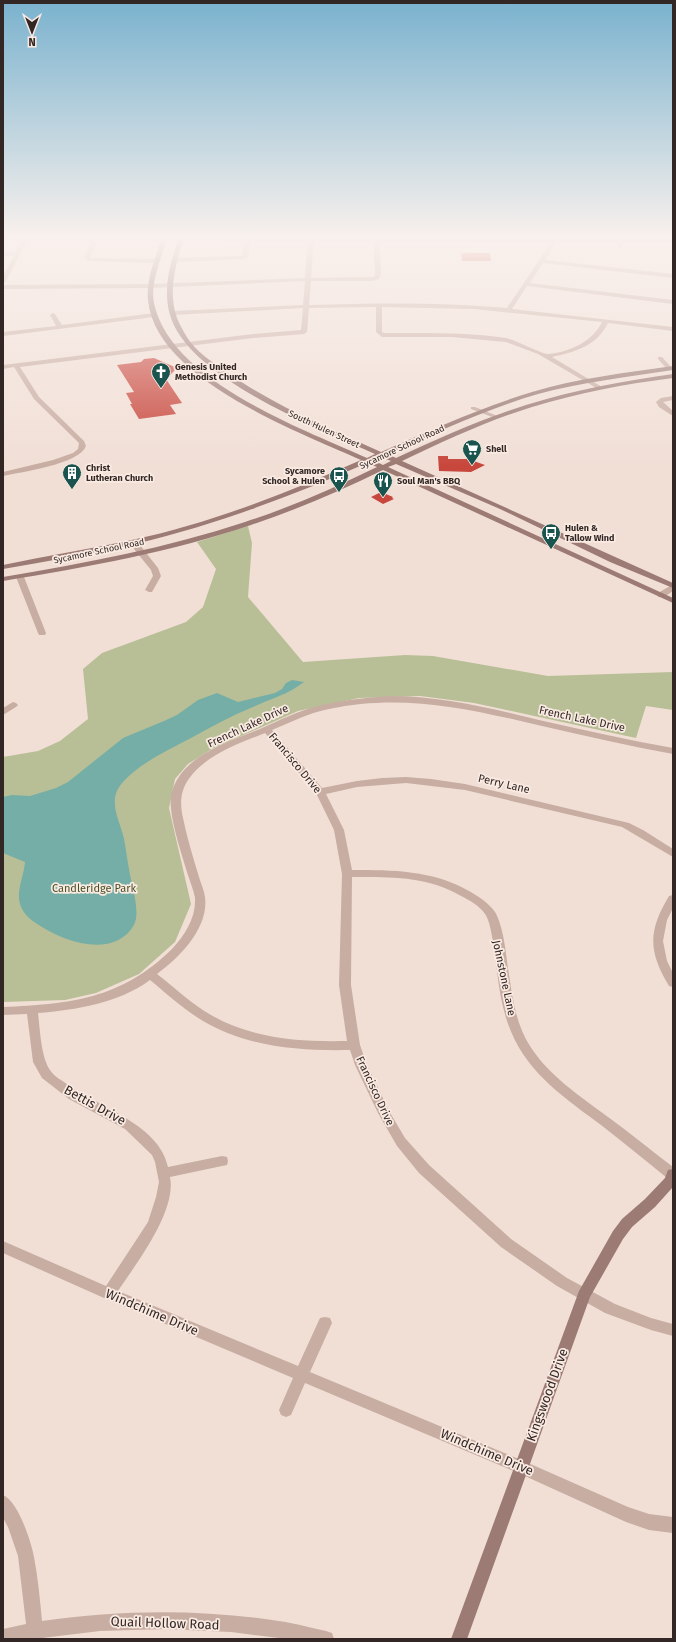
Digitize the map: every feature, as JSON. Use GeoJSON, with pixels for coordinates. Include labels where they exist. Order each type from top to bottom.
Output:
{"type":"FeatureCollection","features":[{"type":"Feature","properties":{"kind":"main road","name":"South Hulen Street"},"geometry":{"type":"LineString","coordinates":[[173,313],[175,321],[189,344],[221,372],[272,403],[396,462],[487,501],[673,587]]}},
{"type":"Feature","properties":{"kind":"main road","name":"South Hulen Street"},"geometry":{"type":"LineString","coordinates":[[154,315],[158,326],[177,352],[204,376],[256,408],[673,601]]}},
{"type":"Feature","properties":{"kind":"main road","name":"Sycamore School Road"},"geometry":{"type":"LineString","coordinates":[[3,567],[132,542],[178,530],[266,502],[368,461],[482,411],[542,389],[671,368]]}},
{"type":"Feature","properties":{"kind":"main road","name":"Sycamore School Road"},"geometry":{"type":"LineString","coordinates":[[3,579],[70,568],[197,538],[281,512],[327,494],[383,467],[497,417],[551,400],[600,388],[673,376]]}},
{"type":"Feature","properties":{"kind":"main road"},"geometry":{"type":"LineString","coordinates":[[256,408],[272,403]]}},
{"type":"Feature","properties":{"kind":"main road"},"geometry":{"type":"LineString","coordinates":[[472,509],[487,501]]}},
{"type":"Feature","properties":{"kind":"main road"},"geometry":{"type":"LineString","coordinates":[[266,502],[281,512]]}},
{"type":"Feature","properties":{"kind":"main road"},"geometry":{"type":"LineString","coordinates":[[568,553],[585,546]]}},
{"type":"Feature","properties":{"kind":"main road","name":"Kingswood Drive"},"geometry":{"type":"LineString","coordinates":[[459,1639],[584,1294],[618,1235],[670,1181],[673,1174]]}},
{"type":"Feature","properties":{"kind":"street"},"geometry":{"type":"LineString","coordinates":[[173,313],[178,313]]}},
{"type":"Feature","properties":{"kind":"street"},"geometry":{"type":"LineString","coordinates":[[3,367],[189,344],[304,332],[306,313]]}},
{"type":"Feature","properties":{"kind":"street"},"geometry":{"type":"LineString","coordinates":[[379,313],[379,332],[382,335],[451,335],[497,338],[521,345],[546,357],[600,388]]}},
{"type":"Feature","properties":{"kind":"street"},"geometry":{"type":"LineString","coordinates":[[538,313],[673,329]]}},
{"type":"Feature","properties":{"kind":"street"},"geometry":{"type":"LineString","coordinates":[[52,315],[60,327]]}},
{"type":"Feature","properties":{"kind":"street"},"geometry":{"type":"LineString","coordinates":[[3,334],[154,315]]}},
{"type":"Feature","properties":{"kind":"street"},"geometry":{"type":"LineString","coordinates":[[546,357],[572,351],[588,343],[595,338],[604,327],[606,321]]}},
{"type":"Feature","properties":{"kind":"street"},"geometry":{"type":"LineString","coordinates":[[660,358],[671,368]]}},
{"type":"Feature","properties":{"kind":"street"},"geometry":{"type":"LineString","coordinates":[[3,474],[65,459],[82,449],[83,446],[82,442],[36,398],[16,365]]}},
{"type":"Feature","properties":{"kind":"street"},"geometry":{"type":"LineString","coordinates":[[673,398],[663,399],[659,402],[661,406],[673,414]]}},
{"type":"Feature","properties":{"kind":"street"},"geometry":{"type":"LineString","coordinates":[[473,408],[497,417]]}},
{"type":"Feature","properties":{"kind":"street"},"geometry":{"type":"LineString","coordinates":[[132,542],[155,570],[157,576],[149,590]]}},
{"type":"Feature","properties":{"kind":"street"},"geometry":{"type":"LineString","coordinates":[[20,577],[42,633]]}},
{"type":"Feature","properties":{"kind":"street"},"geometry":{"type":"LineString","coordinates":[[660,595],[673,587]]}},
{"type":"Feature","properties":{"kind":"street","name":"French Lake Drive"},"geometry":{"type":"LineString","coordinates":[[3,1011],[72,1006],[105,998],[151,975],[172,957],[186,940],[198,921],[200,898],[179,822],[176,802],[177,792],[184,778],[207,757],[239,741],[305,713],[340,705],[390,699],[431,700],[673,751]]}},
{"type":"Feature","properties":{"kind":"street"},"geometry":{"type":"LineString","coordinates":[[3,712],[13,706]]}},
{"type":"Feature","properties":{"kind":"street","name":"Francisco Drive"},"geometry":{"type":"LineString","coordinates":[[266,729],[320,792],[338,830],[348,874],[345,985],[354,1045],[361,1065],[384,1113],[401,1142],[424,1169],[506,1243],[562,1282],[610,1309],[651,1324],[673,1330]]}},
{"type":"Feature","properties":{"kind":"street","name":"Perry Lane"},"geometry":{"type":"LineString","coordinates":[[320,792],[357,784],[406,780],[465,787],[625,826],[640,832],[673,854]]}},
{"type":"Feature","properties":{"kind":"street","name":"Johnstone Lane"},"geometry":{"type":"LineString","coordinates":[[348,874],[419,875],[459,889],[477,901],[491,915],[502,963],[509,1009],[519,1036],[528,1051],[552,1080],[572,1097],[673,1174]]}},
{"type":"Feature","properties":{"kind":"street"},"geometry":{"type":"LineString","coordinates":[[673,899],[660,924],[658,943],[668,976],[673,983]]}},
{"type":"Feature","properties":{"kind":"street"},"geometry":{"type":"LineString","coordinates":[[151,975],[206,1017],[231,1030],[270,1042],[321,1046],[354,1045]]}},
{"type":"Feature","properties":{"kind":"street","name":"Bettis Drive"},"geometry":{"type":"LineString","coordinates":[[32,1010],[39,1062],[46,1075],[73,1096],[130,1125],[157,1152],[161,1162],[165,1182],[163,1197],[154,1224],[109,1294]]}},
{"type":"Feature","properties":{"kind":"street"},"geometry":{"type":"LineString","coordinates":[[163,1173],[222,1162]]}},
{"type":"Feature","properties":{"kind":"street","name":"Windchime Drive"},"geometry":{"type":"LineString","coordinates":[[3,1247],[109,1294],[521,1466],[626,1514],[649,1522],[673,1525]]}},
{"type":"Feature","properties":{"kind":"street"},"geometry":{"type":"LineString","coordinates":[[286,1410],[325,1323]]}},
{"type":"Feature","properties":{"kind":"street"},"geometry":{"type":"LineString","coordinates":[[3,1503],[15,1523],[26,1556],[35,1629]]}},
{"type":"Feature","properties":{"kind":"street","name":"Quail Hollow Road"},"geometry":{"type":"LineString","coordinates":[[3,1637],[35,1629],[103,1621],[182,1621],[265,1627],[326,1639]]}},
{"type":"Feature","properties":{"kind":"green space","name":"Candleridge Park"},"geometry":{"type":"Polygon","coordinates":[[[248,526],[252,543],[248,597],[303,662],[405,655],[433,656],[548,676],[673,672],[673,710],[646,706],[636,738],[474,703],[420,696],[359,698],[298,711],[212,749],[188,764],[175,779],[169,808],[191,904],[175,942],[139,974],[96,993],[65,1000],[3,1002],[3,757],[38,751],[60,741],[88,719],[83,669],[102,653],[186,622],[203,607],[216,569],[197,542],[248,526]]]}},
{"type":"Feature","properties":{"kind":"water"},"geometry":{"type":"Polygon","coordinates":[[[292,680],[304,682],[286,693],[245,710],[155,757],[130,775],[118,789],[115,796],[116,810],[124,839],[136,905],[136,919],[134,925],[126,935],[115,941],[103,944],[77,942],[52,933],[30,919],[22,909],[19,897],[25,862],[3,853],[3,797],[12,795],[30,796],[56,788],[68,782],[123,738],[177,715],[198,700],[217,693],[238,702],[275,693],[282,689],[286,683],[292,680]]]}},
{"type":"Feature","properties":{"kind":"building","name":"Genesis United Methodist Church"},"geometry":{"type":"Polygon","coordinates":[[[154,358],[177,368],[166,379],[182,403],[170,405],[176,414],[139,419],[130,404],[132,404],[126,393],[134,392],[117,365],[141,362],[144,359],[154,358]]]}},
{"type":"Feature","properties":{"kind":"building"},"geometry":{"type":"Polygon","coordinates":[[[438,456],[448,456],[448,459],[468,459],[485,465],[471,472],[439,471],[438,456]]]}},
{"type":"Feature","properties":{"kind":"building","name":"Soul Man's BBQ"},"geometry":{"type":"Polygon","coordinates":[[[381,492],[393,497],[392,498],[394,499],[383,504],[371,497],[381,492]]]}},
{"type":"Feature","properties":{"kind":"place","name":"Genesis United Methodist Church"},"geometry":{"type":"Point","coordinates":[161,389]}},
{"type":"Feature","properties":{"kind":"place","name":"Shell"},"geometry":{"type":"Point","coordinates":[472,466]}},
{"type":"Feature","properties":{"kind":"place","name":"Christ Lutheran Church"},"geometry":{"type":"Point","coordinates":[72,490]}},
{"type":"Feature","properties":{"kind":"place","name":"Sycamore School & Hulen"},"geometry":{"type":"Point","coordinates":[339,493]}},
{"type":"Feature","properties":{"kind":"place","name":"Soul Man's BBQ"},"geometry":{"type":"Point","coordinates":[383,498]}},
{"type":"Feature","properties":{"kind":"place","name":"Hulen & Tallow Wind"},"geometry":{"type":"Point","coordinates":[551,550]}}]}
